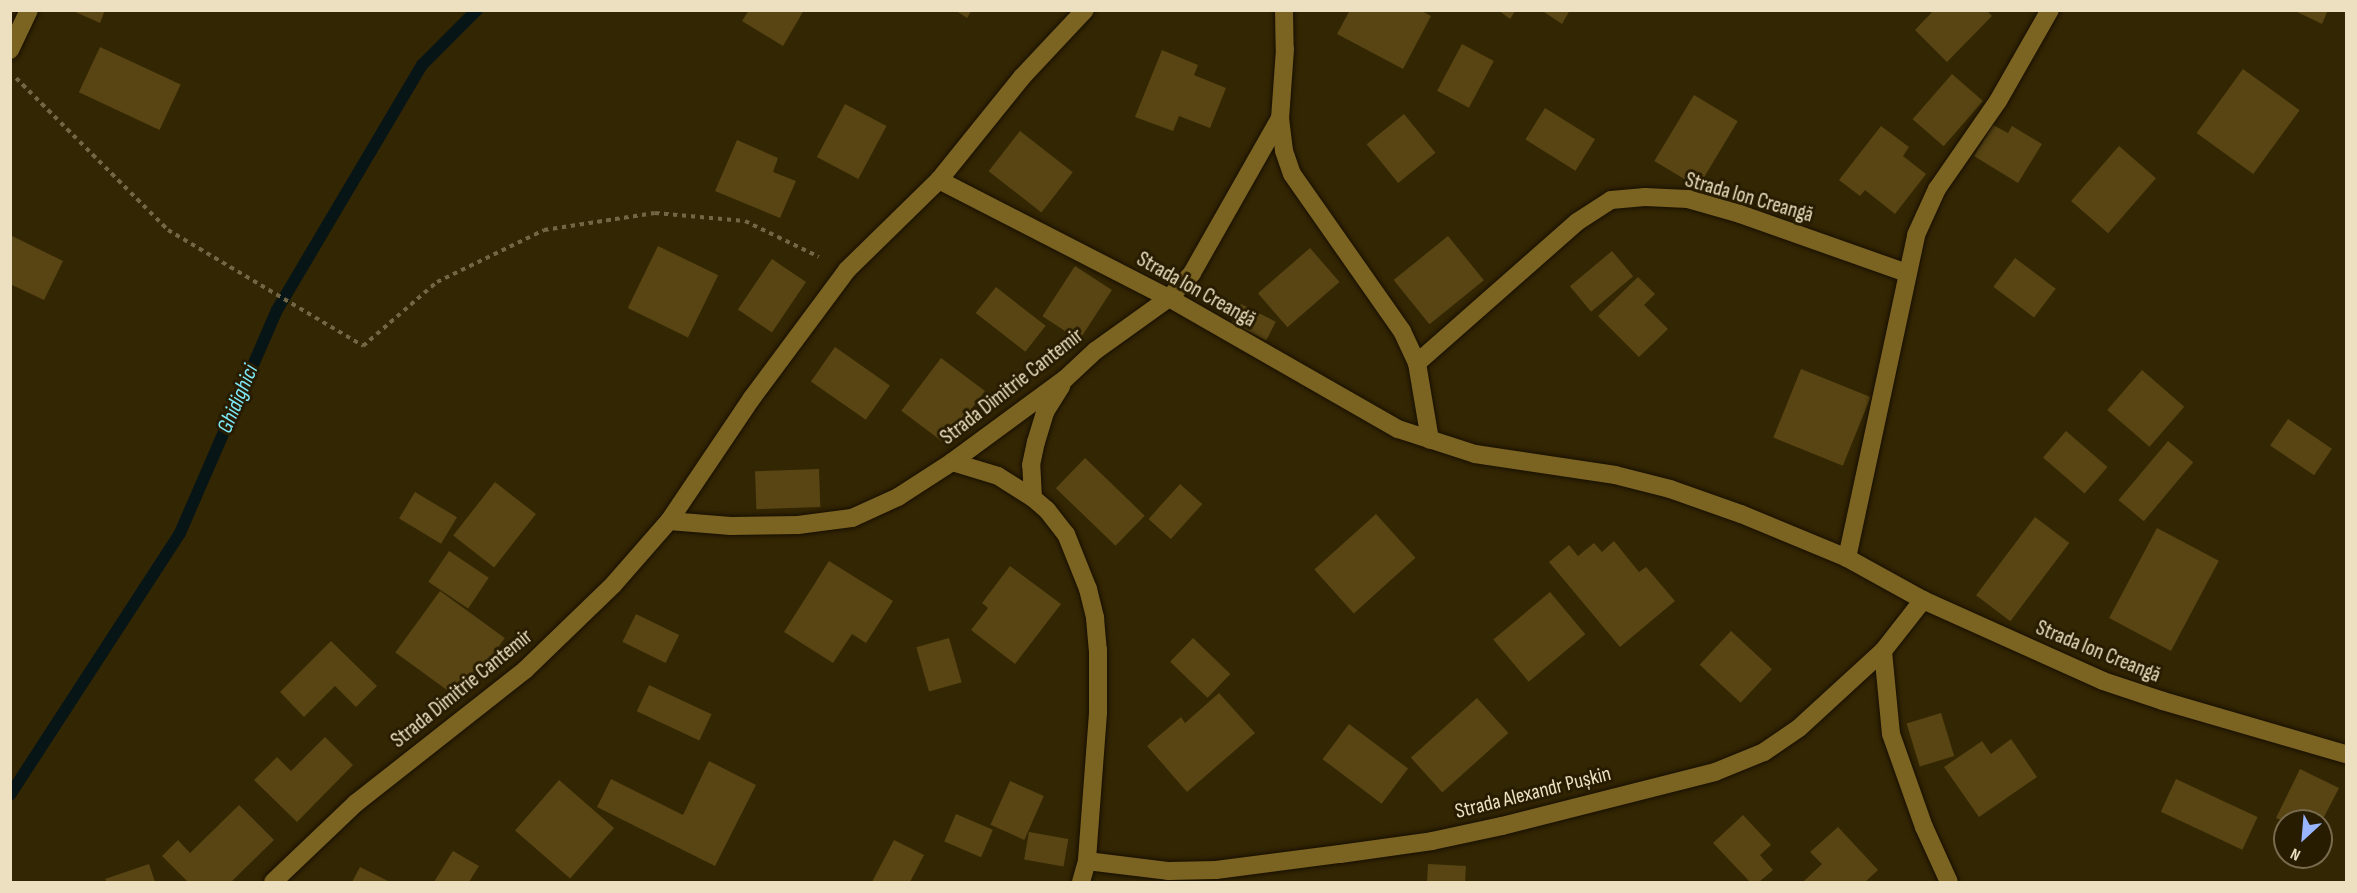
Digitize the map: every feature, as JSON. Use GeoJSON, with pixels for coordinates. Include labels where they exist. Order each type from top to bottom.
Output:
{"type":"FeatureCollection","features":[{"type":"Feature","properties":{"kind":"street"},"geometry":{"type":"LineString","coordinates":[[10,50],[29,10]]}},
{"type":"Feature","properties":{"kind":"street","name":"Strada Dimitrie Cantemir"},"geometry":{"type":"LineString","coordinates":[[273,882],[356,803],[525,670],[613,585],[669,521],[752,398],[847,270],[939,180],[1022,77],[1085,10]]}},
{"type":"Feature","properties":{"kind":"street"},"geometry":{"type":"LineString","coordinates":[[1284,10],[1285,49],[1280,118],[1284,151],[1292,174],[1402,331],[1417,363],[1430,440]]}},
{"type":"Feature","properties":{"kind":"street"},"geometry":{"type":"LineString","coordinates":[[1847,558],[1898,330],[1907,273],[1916,236],[1936,189],[1998,101],[2048,14]]}},
{"type":"Feature","properties":{"kind":"street","name":"Strada Dimitrie Cantemir"},"geometry":{"type":"LineString","coordinates":[[669,521],[742,526],[798,525],[852,518],[898,497],[952,462],[1065,379],[1095,351],[1169,298],[1192,273],[1280,118]]}},
{"type":"Feature","properties":{"kind":"street","name":"Strada Ion Creangă"},"geometry":{"type":"LineString","coordinates":[[939,180],[1169,298],[1341,399],[1398,429],[1475,454],[1615,475],[1670,489],[1741,514],[1847,558],[1923,600],[2103,681],[2163,701],[2346,754]]}},
{"type":"Feature","properties":{"kind":"street","name":"Strada Ion Creangă"},"geometry":{"type":"LineString","coordinates":[[1417,363],[1577,222],[1611,200],[1645,196],[1688,199],[1740,214],[1907,273]]}},
{"type":"Feature","properties":{"kind":"street"},"geometry":{"type":"LineString","coordinates":[[1033,498],[1031,465],[1036,442],[1045,412],[1065,379]]}},
{"type":"Feature","properties":{"kind":"street"},"geometry":{"type":"LineString","coordinates":[[952,462],[998,476],[1033,498],[1066,534],[1088,589],[1095,618],[1098,713],[1087,861],[1081,882]]}},
{"type":"Feature","properties":{"kind":"street","name":"Strada Alexandr Pușkin"},"geometry":{"type":"LineString","coordinates":[[1087,861],[1169,871],[1216,870],[1340,854],[1432,840],[1502,826],[1715,772],[1764,752],[1799,728],[1883,651],[1923,600]]}},
{"type":"Feature","properties":{"kind":"street"},"geometry":{"type":"LineString","coordinates":[[1883,651],[1891,734],[1924,827],[1949,882]]}},
{"type":"Feature","properties":{"kind":"path"},"geometry":{"type":"LineString","coordinates":[[10,72],[168,230],[363,346],[437,282],[544,230],[655,213],[745,221],[847,270]]}},
{"type":"Feature","properties":{"kind":"building"},"geometry":{"type":"Polygon","coordinates":[[[71,10],[105,10],[100,23],[71,10]]]}},
{"type":"Feature","properties":{"kind":"building"},"geometry":{"type":"Polygon","coordinates":[[[749,10],[804,10],[783,46],[742,21],[749,10]]]}},
{"type":"Feature","properties":{"kind":"building"},"geometry":{"type":"Polygon","coordinates":[[[955,10],[972,10],[967,18],[955,10]]]}},
{"type":"Feature","properties":{"kind":"building"},"geometry":{"type":"Polygon","coordinates":[[[1350,10],[1420,10],[1431,16],[1403,69],[1337,34],[1350,10]]]}},
{"type":"Feature","properties":{"kind":"building"},"geometry":{"type":"Polygon","coordinates":[[[1498,10],[1516,10],[1510,19],[1498,10]]]}},
{"type":"Feature","properties":{"kind":"building"},"geometry":{"type":"Polygon","coordinates":[[[1541,10],[1570,10],[1562,24],[1541,10]]]}},
{"type":"Feature","properties":{"kind":"building"},"geometry":{"type":"Polygon","coordinates":[[[1934,10],[1986,10],[1992,16],[1947,62],[1915,30],[1934,10]]]}},
{"type":"Feature","properties":{"kind":"building"},"geometry":{"type":"Polygon","coordinates":[[[2293,10],[2328,10],[2322,24],[2293,10]]]}},
{"type":"Feature","properties":{"kind":"building"},"geometry":{"type":"Polygon","coordinates":[[[1462,44],[1494,61],[1469,108],[1437,91],[1462,44]]]}},
{"type":"Feature","properties":{"kind":"building"},"geometry":{"type":"Polygon","coordinates":[[[100,47],[181,85],[160,130],[79,92],[100,47]]]}},
{"type":"Feature","properties":{"kind":"building"},"geometry":{"type":"Polygon","coordinates":[[[1162,50],[1198,65],[1194,75],[1226,88],[1210,128],[1179,116],[1173,131],[1135,117],[1162,50]]]}},
{"type":"Feature","properties":{"kind":"building"},"geometry":{"type":"Polygon","coordinates":[[[2243,69],[2300,110],[2253,174],[2197,133],[2243,69]]]}},
{"type":"Feature","properties":{"kind":"building"},"geometry":{"type":"Polygon","coordinates":[[[1952,74],[1983,101],[1944,146],[1913,119],[1952,74]]]}},
{"type":"Feature","properties":{"kind":"building"},"geometry":{"type":"Polygon","coordinates":[[[1694,95],[1738,121],[1698,187],[1654,161],[1694,95]]]}},
{"type":"Feature","properties":{"kind":"building"},"geometry":{"type":"Polygon","coordinates":[[[845,104],[886,126],[858,179],[817,157],[845,104]]]}},
{"type":"Feature","properties":{"kind":"building"},"geometry":{"type":"Polygon","coordinates":[[[1545,108],[1595,139],[1575,171],[1525,139],[1545,108]]]}},
{"type":"Feature","properties":{"kind":"building"},"geometry":{"type":"Polygon","coordinates":[[[1404,114],[1435,153],[1398,183],[1367,144],[1404,114]]]}},
{"type":"Feature","properties":{"kind":"building"},"geometry":{"type":"Polygon","coordinates":[[[1993,125],[2008,133],[2012,126],[2042,144],[2018,183],[1974,156],[1993,125]]]}},
{"type":"Feature","properties":{"kind":"building"},"geometry":{"type":"Polygon","coordinates":[[[1881,126],[1909,147],[1903,156],[1926,174],[1895,214],[1865,190],[1860,196],[1839,180],[1881,126]]]}},
{"type":"Feature","properties":{"kind":"building"},"geometry":{"type":"Polygon","coordinates":[[[1020,131],[1073,172],[1041,212],[989,171],[1020,131]]]}},
{"type":"Feature","properties":{"kind":"building"},"geometry":{"type":"Polygon","coordinates":[[[737,140],[778,158],[773,172],[796,181],[780,218],[715,191],[737,140]]]}},
{"type":"Feature","properties":{"kind":"building"},"geometry":{"type":"Polygon","coordinates":[[[2119,146],[2156,178],[2108,233],[2071,201],[2119,146]]]}},
{"type":"Feature","properties":{"kind":"building"},"geometry":{"type":"Polygon","coordinates":[[[10,235],[63,261],[44,300],[10,284],[10,235]]]}},
{"type":"Feature","properties":{"kind":"building"},"geometry":{"type":"Polygon","coordinates":[[[1448,236],[1484,280],[1429,324],[1394,280],[1448,236]]]}},
{"type":"Feature","properties":{"kind":"building"},"geometry":{"type":"Polygon","coordinates":[[[658,246],[718,275],[688,337],[628,308],[658,246]]]}},
{"type":"Feature","properties":{"kind":"building"},"geometry":{"type":"Polygon","coordinates":[[[1310,248],[1340,282],[1287,327],[1258,293],[1310,248]]]}},
{"type":"Feature","properties":{"kind":"building"},"geometry":{"type":"Polygon","coordinates":[[[1612,251],[1633,276],[1591,312],[1570,286],[1612,251]]]}},
{"type":"Feature","properties":{"kind":"building"},"geometry":{"type":"Polygon","coordinates":[[[2015,258],[2056,289],[2034,317],[1993,287],[2015,258]]]}},
{"type":"Feature","properties":{"kind":"building"},"geometry":{"type":"Polygon","coordinates":[[[772,259],[806,282],[772,332],[738,310],[772,259]]]}},
{"type":"Feature","properties":{"kind":"building"},"geometry":{"type":"Polygon","coordinates":[[[1075,266],[1112,290],[1079,340],[1042,316],[1075,266]]]}},
{"type":"Feature","properties":{"kind":"building"},"geometry":{"type":"Polygon","coordinates":[[[1638,277],[1655,294],[1644,305],[1668,329],[1639,357],[1598,316],[1638,277]]]}},
{"type":"Feature","properties":{"kind":"building"},"geometry":{"type":"Polygon","coordinates":[[[996,287],[1046,326],[1025,352],[976,313],[996,287]]]}},
{"type":"Feature","properties":{"kind":"building"},"geometry":{"type":"Polygon","coordinates":[[[1241,304],[1276,322],[1266,340],[1231,323],[1241,304]]]}},
{"type":"Feature","properties":{"kind":"building"},"geometry":{"type":"Polygon","coordinates":[[[835,347],[890,385],[866,420],[811,381],[835,347]]]}},
{"type":"Feature","properties":{"kind":"building"},"geometry":{"type":"Polygon","coordinates":[[[941,358],[985,391],[945,444],[901,411],[941,358]]]}},
{"type":"Feature","properties":{"kind":"building"},"geometry":{"type":"Polygon","coordinates":[[[1801,369],[1871,397],[1843,466],[1773,438],[1801,369]]]}},
{"type":"Feature","properties":{"kind":"building"},"geometry":{"type":"Polygon","coordinates":[[[2142,370],[2184,407],[2149,447],[2107,410],[2142,370]]]}},
{"type":"Feature","properties":{"kind":"building"},"geometry":{"type":"Polygon","coordinates":[[[2288,419],[2332,449],[2314,475],[2270,446],[2288,419]]]}},
{"type":"Feature","properties":{"kind":"building"},"geometry":{"type":"Polygon","coordinates":[[[2066,431],[2108,467],[2085,493],[2043,457],[2066,431]]]}},
{"type":"Feature","properties":{"kind":"building"},"geometry":{"type":"Polygon","coordinates":[[[2168,441],[2193,462],[2144,521],[2119,500],[2168,441]]]}},
{"type":"Feature","properties":{"kind":"building"},"geometry":{"type":"Polygon","coordinates":[[[1085,458],[1145,516],[1116,546],[1056,488],[1085,458]]]}},
{"type":"Feature","properties":{"kind":"building"},"geometry":{"type":"Polygon","coordinates":[[[819,469],[820,507],[756,509],[755,471],[819,469]]]}},
{"type":"Feature","properties":{"kind":"building"},"geometry":{"type":"Polygon","coordinates":[[[495,482],[536,514],[494,568],[453,536],[495,482]]]}},
{"type":"Feature","properties":{"kind":"building"},"geometry":{"type":"Polygon","coordinates":[[[1180,484],[1202,504],[1171,539],[1149,519],[1180,484]]]}},
{"type":"Feature","properties":{"kind":"building"},"geometry":{"type":"Polygon","coordinates":[[[415,492],[457,517],[441,544],[399,519],[415,492]]]}},
{"type":"Feature","properties":{"kind":"building"},"geometry":{"type":"Polygon","coordinates":[[[1376,514],[1415,558],[1354,613],[1314,570],[1376,514]]]}},
{"type":"Feature","properties":{"kind":"building"},"geometry":{"type":"Polygon","coordinates":[[[2035,517],[2069,543],[2010,621],[1976,595],[2035,517]]]}},
{"type":"Feature","properties":{"kind":"building"},"geometry":{"type":"Polygon","coordinates":[[[2157,528],[2219,561],[2171,651],[2109,618],[2157,528]]]}},
{"type":"Feature","properties":{"kind":"building"},"geometry":{"type":"Polygon","coordinates":[[[1614,541],[1639,572],[1646,567],[1675,601],[1620,647],[1549,562],[1569,545],[1578,556],[1594,543],[1602,552],[1614,541]]]}},
{"type":"Feature","properties":{"kind":"building"},"geometry":{"type":"Polygon","coordinates":[[[449,551],[489,578],[468,609],[428,582],[449,551]]]}},
{"type":"Feature","properties":{"kind":"building"},"geometry":{"type":"Polygon","coordinates":[[[829,561],[893,601],[866,643],[852,634],[833,663],[784,632],[829,561]]]}},
{"type":"Feature","properties":{"kind":"building"},"geometry":{"type":"Polygon","coordinates":[[[1010,566],[1061,604],[1015,664],[971,630],[988,608],[982,603],[1010,566]]]}},
{"type":"Feature","properties":{"kind":"building"},"geometry":{"type":"Polygon","coordinates":[[[440,591],[505,638],[460,700],[395,652],[440,591]]]}},
{"type":"Feature","properties":{"kind":"building"},"geometry":{"type":"Polygon","coordinates":[[[1550,592],[1585,634],[1529,682],[1493,640],[1550,592]]]}},
{"type":"Feature","properties":{"kind":"building"},"geometry":{"type":"Polygon","coordinates":[[[636,614],[679,635],[666,663],[622,642],[636,614]]]}},
{"type":"Feature","properties":{"kind":"building"},"geometry":{"type":"Polygon","coordinates":[[[1731,631],[1772,669],[1741,703],[1700,665],[1731,631]]]}},
{"type":"Feature","properties":{"kind":"building"},"geometry":{"type":"Polygon","coordinates":[[[949,638],[962,682],[929,692],[916,647],[949,638]]]}},
{"type":"Feature","properties":{"kind":"building"},"geometry":{"type":"Polygon","coordinates":[[[1193,638],[1230,674],[1207,698],[1170,662],[1193,638]]]}},
{"type":"Feature","properties":{"kind":"building"},"geometry":{"type":"Polygon","coordinates":[[[331,641],[377,686],[356,707],[335,686],[304,717],[280,692],[331,641]]]}},
{"type":"Feature","properties":{"kind":"building"},"geometry":{"type":"Polygon","coordinates":[[[649,685],[712,714],[699,740],[637,711],[649,685]]]}},
{"type":"Feature","properties":{"kind":"building"},"geometry":{"type":"Polygon","coordinates":[[[1219,693],[1255,733],[1187,792],[1147,746],[1181,717],[1185,723],[1219,693]]]}},
{"type":"Feature","properties":{"kind":"building"},"geometry":{"type":"Polygon","coordinates":[[[1477,698],[1508,733],[1442,792],[1411,758],[1477,698]]]}},
{"type":"Feature","properties":{"kind":"building"},"geometry":{"type":"Polygon","coordinates":[[[1941,713],[1954,756],[1920,767],[1907,724],[1941,713]]]}},
{"type":"Feature","properties":{"kind":"building"},"geometry":{"type":"Polygon","coordinates":[[[1349,724],[1408,769],[1382,804],[1323,759],[1349,724]]]}},
{"type":"Feature","properties":{"kind":"building"},"geometry":{"type":"Polygon","coordinates":[[[325,737],[353,765],[297,822],[254,780],[277,757],[291,771],[325,737]]]}},
{"type":"Feature","properties":{"kind":"building"},"geometry":{"type":"Polygon","coordinates":[[[2011,739],[2037,777],[1979,817],[1944,767],[1982,741],[1991,754],[2011,739]]]}},
{"type":"Feature","properties":{"kind":"building"},"geometry":{"type":"Polygon","coordinates":[[[709,761],[756,785],[715,866],[597,807],[611,779],[683,815],[709,761]]]}},
{"type":"Feature","properties":{"kind":"building"},"geometry":{"type":"Polygon","coordinates":[[[2300,769],[2339,788],[2328,809],[2280,809],[2300,769]]]}},
{"type":"Feature","properties":{"kind":"building"},"geometry":{"type":"Polygon","coordinates":[[[2176,779],[2258,817],[2242,850],[2161,812],[2176,779]]]}},
{"type":"Feature","properties":{"kind":"building"},"geometry":{"type":"Polygon","coordinates":[[[559,780],[614,828],[570,878],[515,831],[559,780]]]}},
{"type":"Feature","properties":{"kind":"building"},"geometry":{"type":"Polygon","coordinates":[[[1010,781],[1044,796],[1024,840],[990,825],[1010,781]]]}},
{"type":"Feature","properties":{"kind":"building"},"geometry":{"type":"Polygon","coordinates":[[[239,805],[274,840],[231,882],[188,882],[162,856],[178,840],[190,853],[239,805]]]}},
{"type":"Feature","properties":{"kind":"building"},"geometry":{"type":"Polygon","coordinates":[[[956,814],[993,830],[981,857],[944,842],[956,814]]]}},
{"type":"Feature","properties":{"kind":"building"},"geometry":{"type":"Polygon","coordinates":[[[1743,815],[1771,845],[1760,855],[1773,870],[1759,882],[1750,882],[1713,843],[1743,815]]]}},
{"type":"Feature","properties":{"kind":"building"},"geometry":{"type":"Polygon","coordinates":[[[1838,827],[1878,870],[1865,882],[1803,882],[1822,864],[1810,852],[1838,827]]]}},
{"type":"Feature","properties":{"kind":"building"},"geometry":{"type":"Polygon","coordinates":[[[1029,832],[1068,839],[1064,867],[1024,860],[1029,832]]]}},
{"type":"Feature","properties":{"kind":"building"},"geometry":{"type":"Polygon","coordinates":[[[894,840],[924,855],[910,882],[872,882],[894,840]]]}},
{"type":"Feature","properties":{"kind":"building"},"geometry":{"type":"Polygon","coordinates":[[[453,851],[479,866],[469,882],[434,882],[453,851]]]}},
{"type":"Feature","properties":{"kind":"building"},"geometry":{"type":"Polygon","coordinates":[[[149,864],[155,882],[107,882],[105,879],[149,864]]]}},
{"type":"Feature","properties":{"kind":"building"},"geometry":{"type":"Polygon","coordinates":[[[1428,864],[1466,866],[1465,882],[1427,882],[1428,864]]]}},
{"type":"Feature","properties":{"kind":"building"},"geometry":{"type":"Polygon","coordinates":[[[360,867],[390,882],[352,882],[360,867]]]}},
{"type":"Feature","properties":{"kind":"waterway","name":"Ghidighici"},"geometry":{"type":"LineString","coordinates":[[10,795],[180,533],[277,310],[422,65],[477,10]]}}]}
